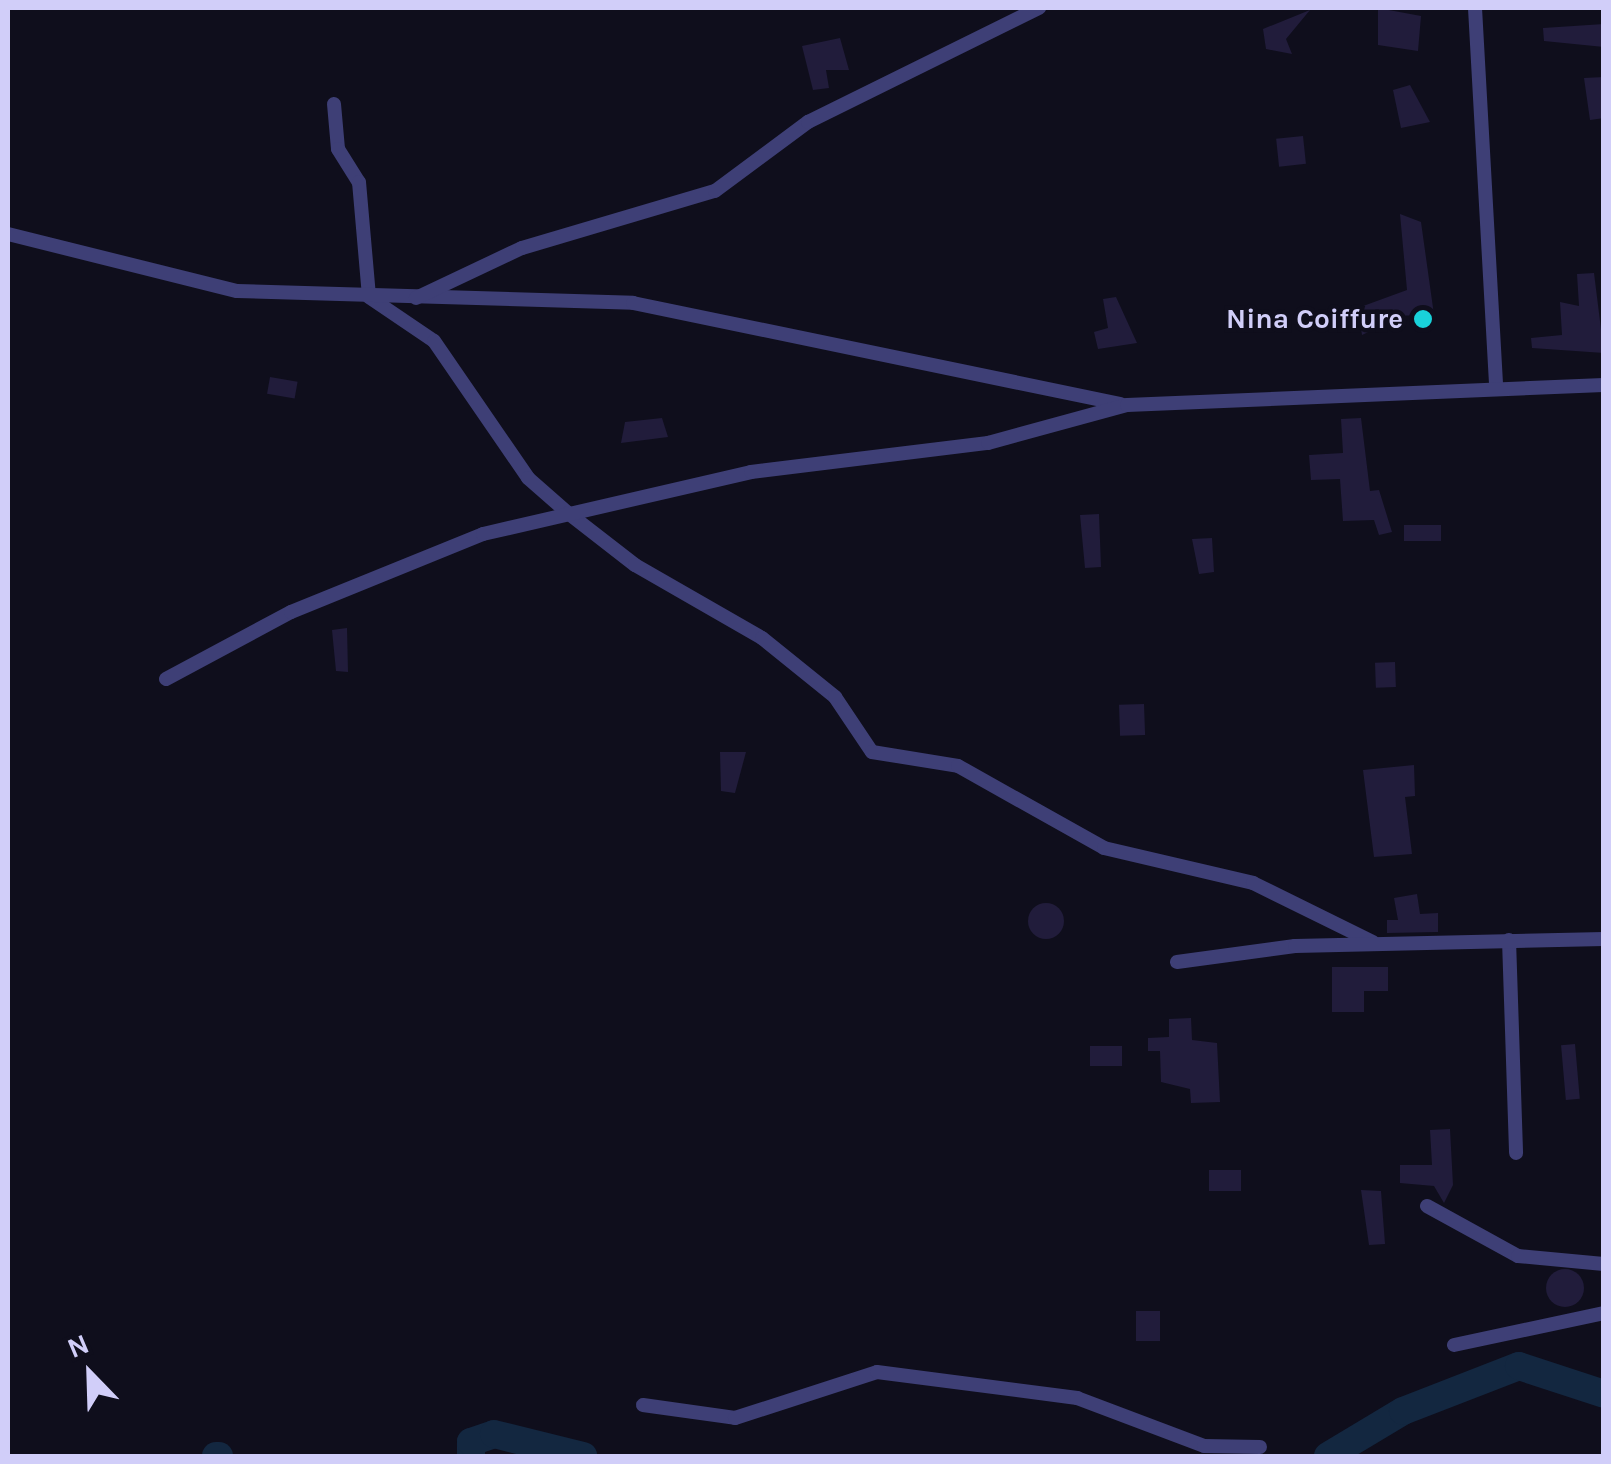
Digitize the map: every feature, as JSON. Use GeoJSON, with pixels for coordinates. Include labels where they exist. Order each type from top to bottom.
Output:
{"type":"FeatureCollection","features":[{"type":"Feature","properties":{"kind":"street"},"geometry":{"type":"LineString","coordinates":[[416,298],[522,248],[715,191],[808,122],[1039,8]]}},
{"type":"Feature","properties":{"kind":"street"},"geometry":{"type":"LineString","coordinates":[[1475,8],[1496,388]]}},
{"type":"Feature","properties":{"kind":"street"},"geometry":{"type":"LineString","coordinates":[[334,104],[338,148],[359,182],[368,297]]}},
{"type":"Feature","properties":{"kind":"street"},"geometry":{"type":"LineString","coordinates":[[8,234],[237,292],[632,303],[1127,405]]}},
{"type":"Feature","properties":{"kind":"street"},"geometry":{"type":"LineString","coordinates":[[368,297],[434,341],[528,478],[568,513],[762,638],[835,697],[872,752],[958,766],[1104,848],[1253,883],[1373,942]]}},
{"type":"Feature","properties":{"kind":"street"},"geometry":{"type":"LineString","coordinates":[[166,679],[390,568],[568,513],[752,472],[988,443],[1127,405],[1604,385]]}},
{"type":"Feature","properties":{"kind":"street"},"geometry":{"type":"LineString","coordinates":[[1176,962],[1373,942],[1604,939]]}},
{"type":"Feature","properties":{"kind":"street"},"geometry":{"type":"LineString","coordinates":[[1509,940],[1516,1153]]}},
{"type":"Feature","properties":{"kind":"street"},"geometry":{"type":"LineString","coordinates":[[1427,1206],[1518,1256],[1604,1264]]}},
{"type":"Feature","properties":{"kind":"street"},"geometry":{"type":"LineString","coordinates":[[1454,1345],[1604,1313]]}},
{"type":"Feature","properties":{"kind":"street"},"geometry":{"type":"LineString","coordinates":[[643,1405],[735,1418],[878,1372],[1077,1398],[1204,1446],[1260,1447]]}},
{"type":"Feature","properties":{"kind":"building"},"geometry":{"type":"Polygon","coordinates":[[[1378,8],[1421,16],[1418,51],[1378,45],[1378,8]]]}},
{"type":"Feature","properties":{"kind":"building"},"geometry":{"type":"Polygon","coordinates":[[[1310,10],[1286,39],[1292,54],[1266,49],[1263,29],[1310,10]]]}},
{"type":"Feature","properties":{"kind":"building"},"geometry":{"type":"Polygon","coordinates":[[[1604,24],[1604,47],[1544,41],[1543,28],[1604,24]]]}},
{"type":"Feature","properties":{"kind":"building"},"geometry":{"type":"Polygon","coordinates":[[[840,38],[849,70],[826,70],[829,88],[813,90],[802,46],[840,38]]]}},
{"type":"Feature","properties":{"kind":"building"},"geometry":{"type":"Polygon","coordinates":[[[1604,77],[1604,118],[1590,120],[1584,78],[1604,77]]]}},
{"type":"Feature","properties":{"kind":"building"},"geometry":{"type":"Polygon","coordinates":[[[1410,85],[1430,122],[1401,128],[1393,90],[1410,85]]]}},
{"type":"Feature","properties":{"kind":"building"},"geometry":{"type":"Polygon","coordinates":[[[1303,136],[1306,164],[1279,167],[1276,139],[1303,136]]]}},
{"type":"Feature","properties":{"kind":"building"},"geometry":{"type":"Polygon","coordinates":[[[1400,214],[1421,222],[1435,322],[1398,318],[1362,335],[1360,321],[1327,322],[1332,307],[1355,309],[1407,290],[1400,214]]]}},
{"type":"Feature","properties":{"kind":"building"},"geometry":{"type":"Polygon","coordinates":[[[1594,273],[1604,353],[1532,348],[1531,338],[1562,335],[1560,302],[1579,306],[1577,274],[1594,273]]]}},
{"type":"Feature","properties":{"kind":"building"},"geometry":{"type":"Polygon","coordinates":[[[1116,297],[1137,343],[1098,349],[1094,332],[1108,328],[1103,299],[1116,297]]]}},
{"type":"Feature","properties":{"kind":"building"},"geometry":{"type":"Polygon","coordinates":[[[270,377],[298,382],[295,399],[267,394],[270,377]]]}},
{"type":"Feature","properties":{"kind":"building"},"geometry":{"type":"Polygon","coordinates":[[[662,418],[668,437],[621,443],[625,422],[662,418]]]}},
{"type":"Feature","properties":{"kind":"building"},"geometry":{"type":"Polygon","coordinates":[[[1361,418],[1370,491],[1379,490],[1392,532],[1379,535],[1374,520],[1343,521],[1340,479],[1311,480],[1309,455],[1343,453],[1341,419],[1361,418]]]}},
{"type":"Feature","properties":{"kind":"building"},"geometry":{"type":"Polygon","coordinates":[[[1099,514],[1101,567],[1085,568],[1080,515],[1099,514]]]}},
{"type":"Feature","properties":{"kind":"building"},"geometry":{"type":"Polygon","coordinates":[[[1404,525],[1441,525],[1441,541],[1404,541],[1404,525]]]}},
{"type":"Feature","properties":{"kind":"building"},"geometry":{"type":"Polygon","coordinates":[[[1212,538],[1214,572],[1199,574],[1192,539],[1212,538]]]}},
{"type":"Feature","properties":{"kind":"building"},"geometry":{"type":"Polygon","coordinates":[[[347,628],[348,672],[336,671],[332,630],[347,628]]]}},
{"type":"Feature","properties":{"kind":"building"},"geometry":{"type":"Polygon","coordinates":[[[1395,662],[1396,687],[1376,688],[1375,663],[1395,662]]]}},
{"type":"Feature","properties":{"kind":"building"},"geometry":{"type":"Polygon","coordinates":[[[1144,704],[1145,735],[1120,736],[1119,705],[1144,704]]]}},
{"type":"Feature","properties":{"kind":"building"},"geometry":{"type":"Polygon","coordinates":[[[720,752],[746,752],[735,793],[721,791],[720,752]]]}},
{"type":"Feature","properties":{"kind":"building"},"geometry":{"type":"Polygon","coordinates":[[[1414,765],[1415,796],[1405,797],[1412,854],[1374,857],[1363,770],[1414,765]]]}},
{"type":"Feature","properties":{"kind":"building"},"geometry":{"type":"Polygon","coordinates":[[[1417,894],[1420,914],[1438,913],[1438,932],[1387,933],[1387,920],[1398,920],[1394,898],[1417,894]]]}},
{"type":"Feature","properties":{"kind":"building"},"geometry":{"type":"Polygon","coordinates":[[[1046,903],[1059,908],[1064,921],[1059,934],[1046,939],[1033,934],[1028,921],[1033,908],[1046,903]]]}},
{"type":"Feature","properties":{"kind":"building"},"geometry":{"type":"Polygon","coordinates":[[[1332,967],[1388,967],[1388,991],[1364,991],[1364,1012],[1332,1012],[1332,967]]]}},
{"type":"Feature","properties":{"kind":"building"},"geometry":{"type":"Polygon","coordinates":[[[1191,1018],[1192,1040],[1217,1043],[1220,1102],[1191,1103],[1190,1089],[1161,1082],[1160,1051],[1148,1051],[1148,1038],[1169,1037],[1169,1019],[1191,1018]]]}},
{"type":"Feature","properties":{"kind":"building"},"geometry":{"type":"Polygon","coordinates":[[[1575,1044],[1580,1099],[1566,1100],[1561,1045],[1575,1044]]]}},
{"type":"Feature","properties":{"kind":"building"},"geometry":{"type":"Polygon","coordinates":[[[1090,1046],[1122,1046],[1122,1066],[1090,1066],[1090,1046]]]}},
{"type":"Feature","properties":{"kind":"building"},"geometry":{"type":"Polygon","coordinates":[[[1450,1129],[1453,1185],[1444,1203],[1434,1186],[1400,1183],[1400,1165],[1432,1165],[1430,1130],[1450,1129]]]}},
{"type":"Feature","properties":{"kind":"building"},"geometry":{"type":"Polygon","coordinates":[[[1209,1170],[1241,1170],[1241,1191],[1209,1191],[1209,1170]]]}},
{"type":"Feature","properties":{"kind":"building"},"geometry":{"type":"Polygon","coordinates":[[[1361,1190],[1381,1191],[1385,1244],[1369,1245],[1361,1190]]]}},
{"type":"Feature","properties":{"kind":"building"},"geometry":{"type":"Polygon","coordinates":[[[1565,1269],[1579,1274],[1584,1288],[1579,1302],[1565,1307],[1551,1302],[1546,1288],[1551,1274],[1565,1269]]]}},
{"type":"Feature","properties":{"kind":"building"},"geometry":{"type":"Polygon","coordinates":[[[1136,1311],[1160,1311],[1160,1341],[1136,1341],[1136,1311]]]}},
{"type":"Feature","properties":{"kind":"waterway"},"geometry":{"type":"LineString","coordinates":[[1328,1456],[1403,1411],[1519,1366],[1604,1394]]}},
{"type":"Feature","properties":{"kind":"waterway"},"geometry":{"type":"LineString","coordinates":[[471,1456],[471,1442],[494,1434],[583,1456]]}},
{"type":"Feature","properties":{"kind":"place","name":"Nina Coiffure"},"geometry":{"type":"Point","coordinates":[1423,319]}}]}
